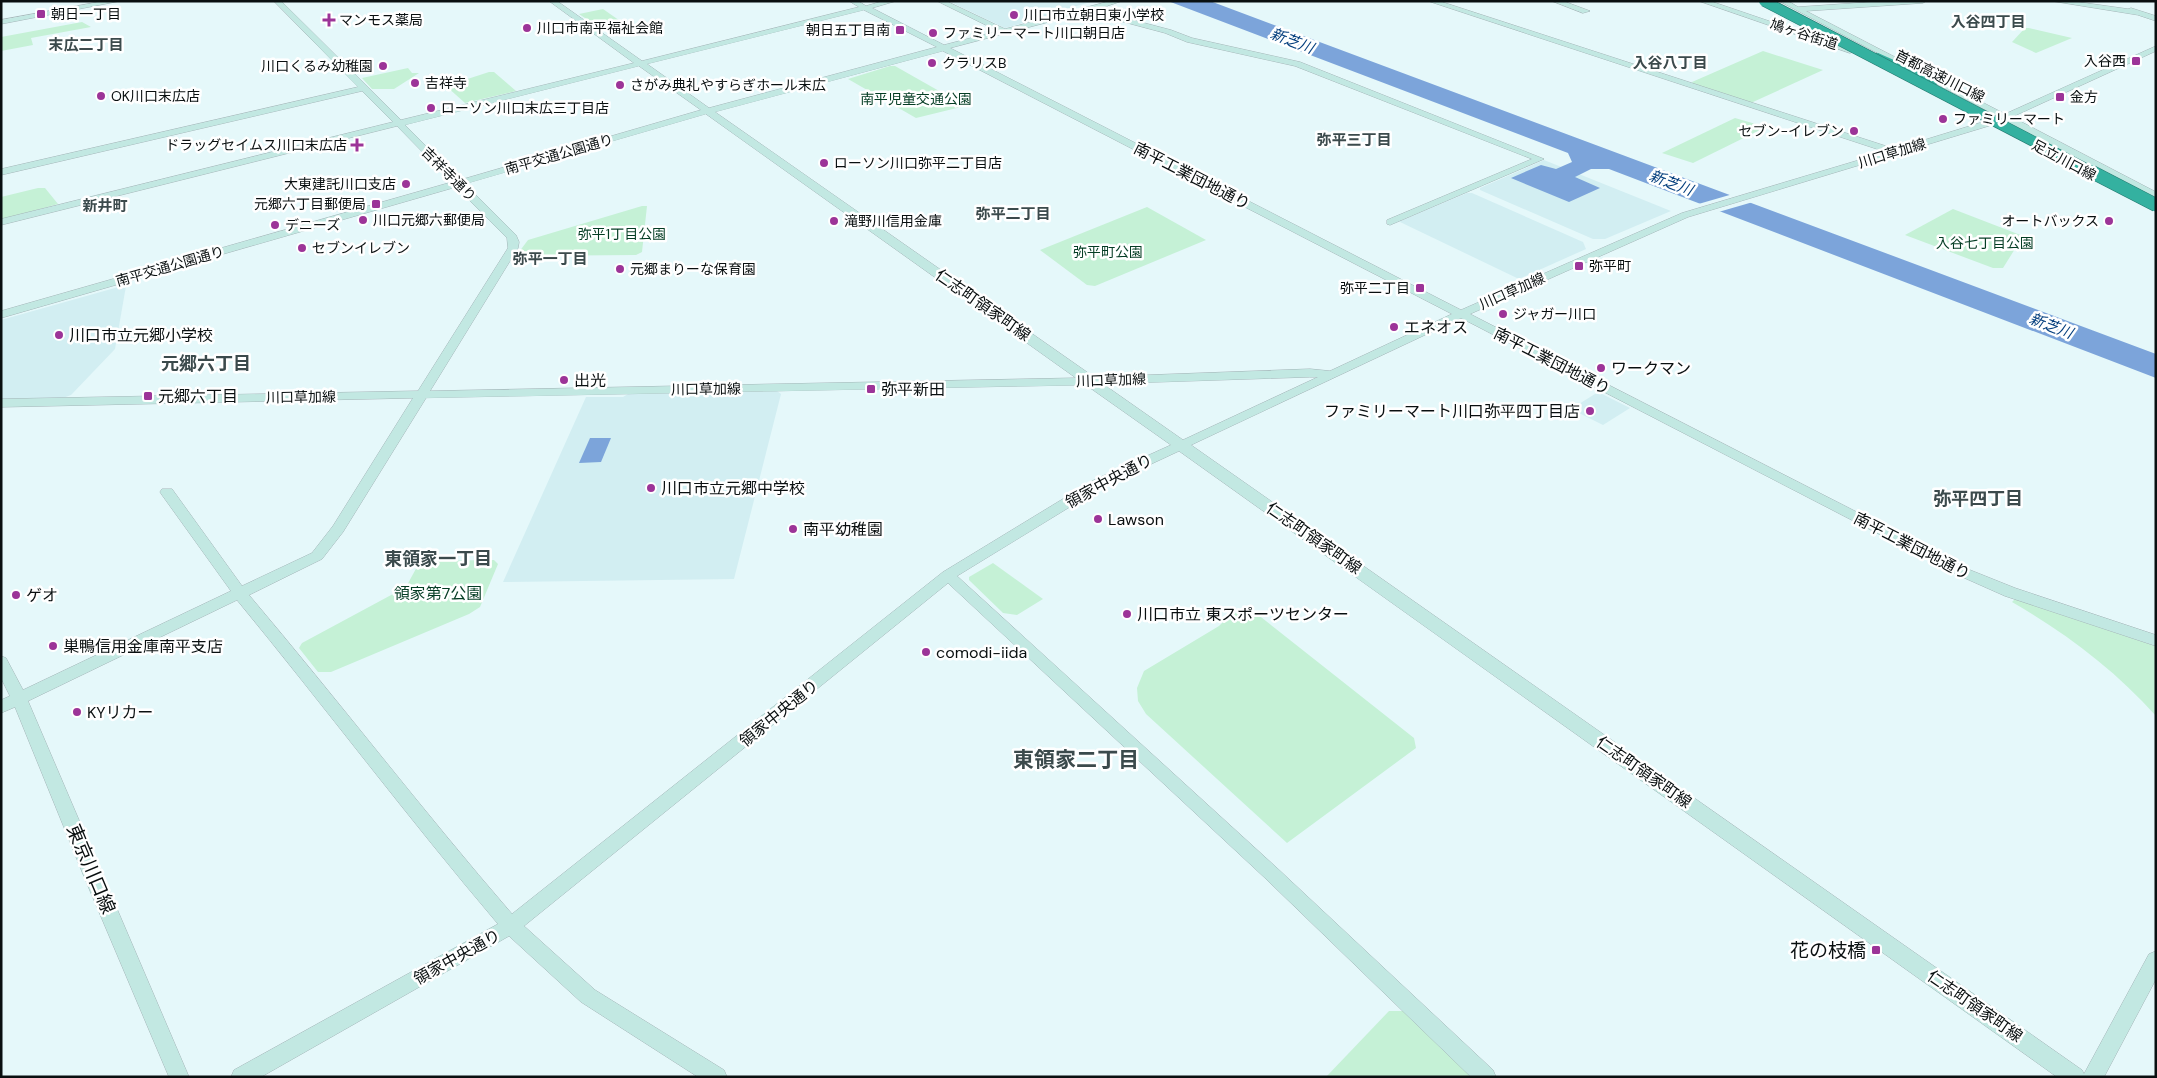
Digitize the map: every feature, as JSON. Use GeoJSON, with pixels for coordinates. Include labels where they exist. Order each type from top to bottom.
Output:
{"type":"FeatureCollection","features":[{"type":"Feature","properties":{"kind":"highway","name":"首都高速川口線"},"geometry":{"type":"LineString","coordinates":[[1764,1],[2156,206]]}},
{"type":"Feature","properties":{"kind":"highway"},"geometry":{"type":"LineString","coordinates":[[1768,1],[1882,60],[1935,82]]}},
{"type":"Feature","properties":{"kind":"highway"},"geometry":{"type":"LineString","coordinates":[[1774,1],[1882,60],[1918,84]]}},
{"type":"Feature","properties":{"kind":"highway","name":"首都高速川口線"},"geometry":{"type":"LineString","coordinates":[[1781,1],[2156,198]]}},
{"type":"Feature","properties":{"kind":"street"},"geometry":{"type":"LineString","coordinates":[[1,22],[117,1]]}},
{"type":"Feature","properties":{"kind":"street","name":"吉祥寺通り"},"geometry":{"type":"LineString","coordinates":[[277,1],[514,242],[513,248],[421,394]]}},
{"type":"Feature","properties":{"kind":"street","name":"仁志町領家町線"},"geometry":{"type":"LineString","coordinates":[[552,1],[1182,444],[2074,1077]]}},
{"type":"Feature","properties":{"kind":"street","name":"南平工業団地通り"},"geometry":{"type":"LineString","coordinates":[[852,1],[1966,573],[2019,595],[2156,641]]}},
{"type":"Feature","properties":{"kind":"street"},"geometry":{"type":"LineString","coordinates":[[1,222],[893,1]]}},
{"type":"Feature","properties":{"kind":"street"},"geometry":{"type":"LineString","coordinates":[[940,1],[1005,32]]}},
{"type":"Feature","properties":{"kind":"street","name":"南平交通公園通り"},"geometry":{"type":"LineString","coordinates":[[1,314],[708,112],[1119,1]]}},
{"type":"Feature","properties":{"kind":"street"},"geometry":{"type":"LineString","coordinates":[[1431,1],[1894,152]]}},
{"type":"Feature","properties":{"kind":"street"},"geometry":{"type":"LineString","coordinates":[[1555,1],[1586,11]]}},
{"type":"Feature","properties":{"kind":"street","name":"鳩ヶ谷街道"},"geometry":{"type":"LineString","coordinates":[[1702,1],[1853,51]]}},
{"type":"Feature","properties":{"kind":"street","name":"足立川口線"},"geometry":{"type":"LineString","coordinates":[[1760,1],[1789,18],[2156,206]]}},
{"type":"Feature","properties":{"kind":"street","name":"足立川口線"},"geometry":{"type":"LineString","coordinates":[[1781,1],[2156,198]]}},
{"type":"Feature","properties":{"kind":"street"},"geometry":{"type":"LineString","coordinates":[[1796,9],[1923,1]]}},
{"type":"Feature","properties":{"kind":"street"},"geometry":{"type":"LineString","coordinates":[[2055,1],[2138,13]]}},
{"type":"Feature","properties":{"kind":"street"},"geometry":{"type":"LineString","coordinates":[[2108,1],[2156,19]]}},
{"type":"Feature","properties":{"kind":"street"},"geometry":{"type":"LineString","coordinates":[[1101,10],[1112,17],[1178,34],[1190,40],[1296,64],[1540,159],[1390,222]]}},
{"type":"Feature","properties":{"kind":"street","name":"鳩ヶ谷街道"},"geometry":{"type":"LineString","coordinates":[[1756,18],[1780,23],[1790,21],[1789,18]]}},
{"type":"Feature","properties":{"kind":"street","name":"川口草加線"},"geometry":{"type":"LineString","coordinates":[[1,403],[1090,381],[1286,374],[1332,375],[1651,228],[1694,212],[1993,123],[2156,48]]}},
{"type":"Feature","properties":{"kind":"street"},"geometry":{"type":"LineString","coordinates":[[1,172],[363,88]]}},
{"type":"Feature","properties":{"kind":"street"},"geometry":{"type":"LineString","coordinates":[[1286,374],[1295,380],[1301,390]]}},
{"type":"Feature","properties":{"kind":"street","name":"領家中央通り"},"geometry":{"type":"LineString","coordinates":[[241,1077],[511,926],[948,575],[1098,483],[1332,375]]}},
{"type":"Feature","properties":{"kind":"street"},"geometry":{"type":"LineString","coordinates":[[1,706],[313,559],[325,548],[421,394]]}},
{"type":"Feature","properties":{"kind":"street"},"geometry":{"type":"LineString","coordinates":[[167,492],[240,594],[315,684],[447,851],[511,926],[588,996],[717,1077]]}},
{"type":"Feature","properties":{"kind":"street"},"geometry":{"type":"LineString","coordinates":[[948,575],[1271,873],[1486,1077]]}},
{"type":"Feature","properties":{"kind":"street","name":"東京川口線"},"geometry":{"type":"LineString","coordinates":[[1,662],[20,698],[94,879],[179,1077]]}},
{"type":"Feature","properties":{"kind":"street"},"geometry":{"type":"LineString","coordinates":[[2094,1077],[2156,960]]}},
{"type":"Feature","properties":{"kind":"shaded area","name":"川口市立朝日東小学校"},"geometry":{"type":"Polygon","coordinates":[[[948,1],[1094,1],[1056,12],[1050,16],[1005,28],[948,1]]]}},
{"type":"Feature","properties":{"kind":"shaded area"},"geometry":{"type":"Polygon","coordinates":[[[1544,160],[1671,211],[1605,239],[1593,239],[1480,190],[1480,188],[1544,160]]]}},
{"type":"Feature","properties":{"kind":"shaded area"},"geometry":{"type":"Polygon","coordinates":[[[1467,193],[1472,193],[1583,242],[1586,249],[1519,279],[1400,222],[1467,193]]]}},
{"type":"Feature","properties":{"kind":"shaded area","name":"川口市立元郷小学校"},"geometry":{"type":"Polygon","coordinates":[[[126,286],[115,349],[71,395],[63,398],[1,400],[1,320],[126,286]]]}},
{"type":"Feature","properties":{"kind":"shaded area","name":"川口市立元郷中学校"},"geometry":{"type":"Polygon","coordinates":[[[777,391],[781,394],[734,579],[503,582],[586,397],[623,397],[628,394],[777,391]]]}},
{"type":"Feature","properties":{"kind":"shaded area"},"geometry":{"type":"Polygon","coordinates":[[[1595,394],[1602,394],[1630,408],[1603,425],[1571,409],[1595,394]]]}},
{"type":"Feature","properties":{"kind":"green space"},"geometry":{"type":"Polygon","coordinates":[[[603,9],[623,23],[600,28],[579,14],[603,9]]]}},
{"type":"Feature","properties":{"kind":"green space"},"geometry":{"type":"Polygon","coordinates":[[[82,22],[91,27],[31,38],[33,45],[1,51],[1,37],[82,22]]]}},
{"type":"Feature","properties":{"kind":"green space"},"geometry":{"type":"Polygon","coordinates":[[[2025,28],[2072,38],[2036,53],[2012,42],[2025,28]]]}},
{"type":"Feature","properties":{"kind":"green space"},"geometry":{"type":"Polygon","coordinates":[[[1763,51],[1823,70],[1753,102],[1747,102],[1693,84],[1692,82],[1763,51]]]}},
{"type":"Feature","properties":{"kind":"green space","name":"南平児童交通公園"},"geometry":{"type":"Polygon","coordinates":[[[895,66],[962,104],[961,107],[916,118],[848,79],[895,66]]]}},
{"type":"Feature","properties":{"kind":"green space"},"geometry":{"type":"Polygon","coordinates":[[[408,68],[412,73],[419,73],[394,89],[372,89],[362,78],[408,68]]]}},
{"type":"Feature","properties":{"kind":"green space"},"geometry":{"type":"Polygon","coordinates":[[[494,72],[516,91],[465,103],[446,86],[494,72]]]}},
{"type":"Feature","properties":{"kind":"green space"},"geometry":{"type":"Polygon","coordinates":[[[1735,118],[1766,127],[1693,163],[1662,153],[1735,118]]]}},
{"type":"Feature","properties":{"kind":"green space"},"geometry":{"type":"Polygon","coordinates":[[[45,188],[58,204],[1,220],[1,197],[45,188]]]}},
{"type":"Feature","properties":{"kind":"green space","name":"弥平1丁目公園"},"geometry":{"type":"Polygon","coordinates":[[[647,206],[642,252],[636,255],[516,256],[528,240],[647,206]]]}},
{"type":"Feature","properties":{"kind":"green space","name":"弥平町公園"},"geometry":{"type":"Polygon","coordinates":[[[1147,207],[1206,240],[1095,286],[1087,285],[1040,250],[1147,207]]]}},
{"type":"Feature","properties":{"kind":"green space","name":"入谷七丁目公園"},"geometry":{"type":"Polygon","coordinates":[[[1953,209],[2023,236],[2003,268],[1993,268],[1905,235],[1953,209]]]}},
{"type":"Feature","properties":{"kind":"green space","name":"領家第7公園"},"geometry":{"type":"Polygon","coordinates":[[[494,560],[498,564],[480,607],[469,614],[331,672],[318,672],[299,648],[302,643],[406,587],[418,565],[424,561],[494,560]]]}},
{"type":"Feature","properties":{"kind":"green space"},"geometry":{"type":"Polygon","coordinates":[[[993,563],[1043,599],[1017,615],[1003,613],[969,580],[969,577],[993,563]]]}},
{"type":"Feature","properties":{"kind":"green space"},"geometry":{"type":"Polygon","coordinates":[[[2016,598],[2156,646],[2156,716],[2124,683],[2089,653],[2052,626],[2012,602],[2016,598]]]}},
{"type":"Feature","properties":{"kind":"green space"},"geometry":{"type":"Polygon","coordinates":[[[1243,610],[1252,610],[1414,738],[1416,748],[1287,843],[1146,714],[1138,701],[1137,688],[1144,671],[1219,626],[1229,616],[1243,610]]]}},
{"type":"Feature","properties":{"kind":"green space"},"geometry":{"type":"Polygon","coordinates":[[[1389,1011],[1404,1011],[1474,1077],[1326,1077],[1389,1011]]]}},
{"type":"Feature","properties":{"kind":"water","name":"新芝川"},"geometry":{"type":"Polygon","coordinates":[[[1168,1],[1210,1],[2156,354],[2156,378],[1609,169],[1591,169],[1575,177],[1600,188],[1569,202],[1511,178],[1541,165],[1556,169],[1572,162],[1568,153],[1168,1]]]}},
{"type":"Feature","properties":{"kind":"water"},"geometry":{"type":"Polygon","coordinates":[[[590,438],[611,438],[601,462],[579,463],[590,438]]]}},
{"type":"Feature","properties":{"kind":"pier"},"geometry":{"type":"Polygon","coordinates":[[[1733,194],[1753,202],[1715,213],[1695,205],[1733,194]]]}},
{"type":"Feature","properties":{"kind":"place","name":"朝日一丁目"},"geometry":{"type":"Point","coordinates":[41,14]}},
{"type":"Feature","properties":{"kind":"place","name":"川口市立朝日東小学校"},"geometry":{"type":"Point","coordinates":[1014,15]}},
{"type":"Feature","properties":{"kind":"place","name":"マンモス薬局"},"geometry":{"type":"Point","coordinates":[329,20]}},
{"type":"Feature","properties":{"kind":"place","name":"川口市南平福祉会館"},"geometry":{"type":"Point","coordinates":[527,28]}},
{"type":"Feature","properties":{"kind":"place","name":"朝日五丁目南"},"geometry":{"type":"Point","coordinates":[900,30]}},
{"type":"Feature","properties":{"kind":"place","name":"ファミリーマート川口朝日店"},"geometry":{"type":"Point","coordinates":[933,33]}},
{"type":"Feature","properties":{"kind":"place","name":"入谷西"},"geometry":{"type":"Point","coordinates":[2136,61]}},
{"type":"Feature","properties":{"kind":"place","name":"クラリスB"},"geometry":{"type":"Point","coordinates":[932,63]}},
{"type":"Feature","properties":{"kind":"place","name":"川口くるみ幼稚園"},"geometry":{"type":"Point","coordinates":[383,66]}},
{"type":"Feature","properties":{"kind":"place","name":"吉祥寺"},"geometry":{"type":"Point","coordinates":[415,83]}},
{"type":"Feature","properties":{"kind":"place","name":"さがみ典礼やすらぎホール末広"},"geometry":{"type":"Point","coordinates":[620,85]}},
{"type":"Feature","properties":{"kind":"place","name":"OK川口末広店"},"geometry":{"type":"Point","coordinates":[101,96]}},
{"type":"Feature","properties":{"kind":"place","name":"金方"},"geometry":{"type":"Point","coordinates":[2060,97]}},
{"type":"Feature","properties":{"kind":"place","name":"ローソン川口末広三丁目店"},"geometry":{"type":"Point","coordinates":[431,108]}},
{"type":"Feature","properties":{"kind":"place","name":"ファミリーマート"},"geometry":{"type":"Point","coordinates":[1943,119]}},
{"type":"Feature","properties":{"kind":"place","name":"セブン-イレブン"},"geometry":{"type":"Point","coordinates":[1854,131]}},
{"type":"Feature","properties":{"kind":"place","name":"ドラッグセイムス川口末広店"},"geometry":{"type":"Point","coordinates":[357,145]}},
{"type":"Feature","properties":{"kind":"place","name":"ローソン川口弥平二丁目店"},"geometry":{"type":"Point","coordinates":[824,163]}},
{"type":"Feature","properties":{"kind":"place","name":"大東建託川口支店"},"geometry":{"type":"Point","coordinates":[406,184]}},
{"type":"Feature","properties":{"kind":"place","name":"元郷六丁目郵便局"},"geometry":{"type":"Point","coordinates":[376,204]}},
{"type":"Feature","properties":{"kind":"place","name":"川口元郷六郵便局"},"geometry":{"type":"Point","coordinates":[363,220]}},
{"type":"Feature","properties":{"kind":"place","name":"滝野川信用金庫"},"geometry":{"type":"Point","coordinates":[834,221]}},
{"type":"Feature","properties":{"kind":"place","name":"オートバックス"},"geometry":{"type":"Point","coordinates":[2109,221]}},
{"type":"Feature","properties":{"kind":"place","name":"デニーズ"},"geometry":{"type":"Point","coordinates":[275,225]}},
{"type":"Feature","properties":{"kind":"place","name":"セブンイレブン"},"geometry":{"type":"Point","coordinates":[302,248]}},
{"type":"Feature","properties":{"kind":"place","name":"弥平町"},"geometry":{"type":"Point","coordinates":[1579,266]}},
{"type":"Feature","properties":{"kind":"place","name":"元郷まりーな保育園"},"geometry":{"type":"Point","coordinates":[620,269]}},
{"type":"Feature","properties":{"kind":"place","name":"弥平二丁目"},"geometry":{"type":"Point","coordinates":[1420,288]}},
{"type":"Feature","properties":{"kind":"place","name":"ジャガー川口"},"geometry":{"type":"Point","coordinates":[1503,314]}},
{"type":"Feature","properties":{"kind":"place","name":"エネオス"},"geometry":{"type":"Point","coordinates":[1394,327]}},
{"type":"Feature","properties":{"kind":"place","name":"川口市立元郷小学校"},"geometry":{"type":"Point","coordinates":[59,335]}},
{"type":"Feature","properties":{"kind":"place","name":"ワークマン"},"geometry":{"type":"Point","coordinates":[1601,368]}},
{"type":"Feature","properties":{"kind":"place","name":"出光"},"geometry":{"type":"Point","coordinates":[564,380]}},
{"type":"Feature","properties":{"kind":"place","name":"弥平新田"},"geometry":{"type":"Point","coordinates":[871,389]}},
{"type":"Feature","properties":{"kind":"place","name":"元郷六丁目"},"geometry":{"type":"Point","coordinates":[148,396]}},
{"type":"Feature","properties":{"kind":"place","name":"ファミリーマート川口弥平四丁目店"},"geometry":{"type":"Point","coordinates":[1590,411]}},
{"type":"Feature","properties":{"kind":"place","name":"川口市立元郷中学校"},"geometry":{"type":"Point","coordinates":[651,488]}},
{"type":"Feature","properties":{"kind":"place","name":"Lawson"},"geometry":{"type":"Point","coordinates":[1098,519]}},
{"type":"Feature","properties":{"kind":"place","name":"南平幼稚園"},"geometry":{"type":"Point","coordinates":[793,529]}},
{"type":"Feature","properties":{"kind":"place","name":"ゲオ"},"geometry":{"type":"Point","coordinates":[16,595]}},
{"type":"Feature","properties":{"kind":"place","name":"川口市立 東スポーツセンター"},"geometry":{"type":"Point","coordinates":[1127,614]}},
{"type":"Feature","properties":{"kind":"place","name":"巣鴨信用金庫南平支店"},"geometry":{"type":"Point","coordinates":[53,646]}},
{"type":"Feature","properties":{"kind":"place","name":"comodi-iida"},"geometry":{"type":"Point","coordinates":[926,652]}},
{"type":"Feature","properties":{"kind":"place","name":"KYリカー"},"geometry":{"type":"Point","coordinates":[77,712]}},
{"type":"Feature","properties":{"kind":"place","name":"花の枝橋"},"geometry":{"type":"Point","coordinates":[1876,950]}},
{"type":"Feature","properties":{"kind":"district","name":"入谷四丁目"},"geometry":{"type":"Point","coordinates":[1988,22]}},
{"type":"Feature","properties":{"kind":"district","name":"末広二丁目"},"geometry":{"type":"Point","coordinates":[86,45]}},
{"type":"Feature","properties":{"kind":"district","name":"入谷八丁目"},"geometry":{"type":"Point","coordinates":[1670,63]}},
{"type":"Feature","properties":{"kind":"district","name":"弥平三丁目"},"geometry":{"type":"Point","coordinates":[1354,140]}},
{"type":"Feature","properties":{"kind":"district","name":"新井町"},"geometry":{"type":"Point","coordinates":[105,206]}},
{"type":"Feature","properties":{"kind":"district","name":"弥平二丁目"},"geometry":{"type":"Point","coordinates":[1013,214]}},
{"type":"Feature","properties":{"kind":"district","name":"弥平一丁目"},"geometry":{"type":"Point","coordinates":[550,259]}},
{"type":"Feature","properties":{"kind":"district","name":"元郷六丁目"},"geometry":{"type":"Point","coordinates":[206,364]}},
{"type":"Feature","properties":{"kind":"district","name":"弥平四丁目"},"geometry":{"type":"Point","coordinates":[1978,499]}},
{"type":"Feature","properties":{"kind":"district","name":"東領家一丁目"},"geometry":{"type":"Point","coordinates":[438,559]}},
{"type":"Feature","properties":{"kind":"district","name":"東領家二丁目"},"geometry":{"type":"Point","coordinates":[1076,760]}}]}
